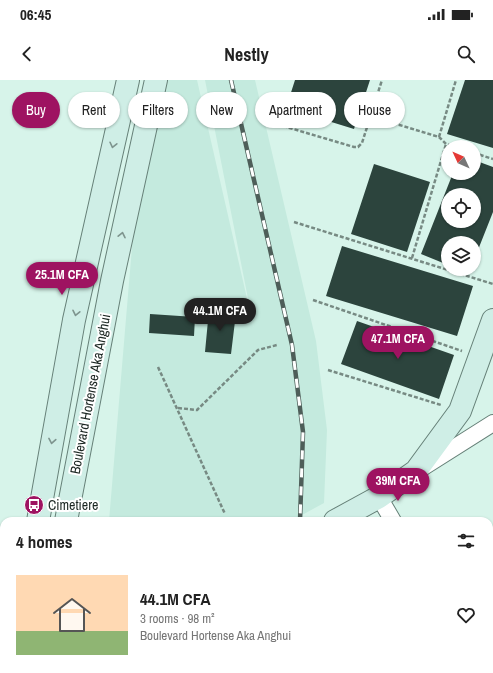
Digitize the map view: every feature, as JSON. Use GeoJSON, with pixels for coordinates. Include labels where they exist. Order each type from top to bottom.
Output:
{"type":"FeatureCollection","features":[{"type":"Feature","properties":{"kind":"main road","name":"Boulevard Hortense Aka Anghui"},"geometry":{"type":"LineString","coordinates":[[39,517],[74,320],[128,80]]}},
{"type":"Feature","properties":{"kind":"main road","name":"Boulevard Hortense Aka Anghui"},"geometry":{"type":"LineString","coordinates":[[67,517],[112,281],[156,80]]}},
{"type":"Feature","properties":{"kind":"main road"},"geometry":{"type":"LineString","coordinates":[[342,517],[379,497],[416,471],[460,411],[493,320]]}},
{"type":"Feature","properties":{"kind":"street"},"geometry":{"type":"LineString","coordinates":[[416,471],[493,423]]}},
{"type":"Feature","properties":{"kind":"street"},"geometry":{"type":"LineString","coordinates":[[379,497],[391,517]]}},
{"type":"Feature","properties":{"kind":"path"},"geometry":{"type":"LineString","coordinates":[[378,92],[382,80]]}},
{"type":"Feature","properties":{"kind":"path"},"geometry":{"type":"LineString","coordinates":[[439,137],[456,80]]}},
{"type":"Feature","properties":{"kind":"path"},"geometry":{"type":"LineString","coordinates":[[405,127],[439,137],[442,140]]}},
{"type":"Feature","properties":{"kind":"path"},"geometry":{"type":"LineString","coordinates":[[290,128],[354,147],[358,147],[362,143],[366,128]]}},
{"type":"Feature","properties":{"kind":"path"},"geometry":{"type":"LineString","coordinates":[[481,155],[493,159]]}},
{"type":"Feature","properties":{"kind":"path"},"geometry":{"type":"LineString","coordinates":[[412,258],[441,161]]}},
{"type":"Feature","properties":{"kind":"path"},"geometry":{"type":"LineString","coordinates":[[294,222],[493,284]]}},
{"type":"Feature","properties":{"kind":"path"},"geometry":{"type":"LineString","coordinates":[[313,300],[480,357]]}},
{"type":"Feature","properties":{"kind":"path"},"geometry":{"type":"LineString","coordinates":[[178,408],[197,410],[258,350],[277,345]]}},
{"type":"Feature","properties":{"kind":"path"},"geometry":{"type":"LineString","coordinates":[[158,367],[225,514]]}},
{"type":"Feature","properties":{"kind":"path"},"geometry":{"type":"LineString","coordinates":[[328,370],[460,411]]}},
{"type":"Feature","properties":{"kind":"shaded area"},"geometry":{"type":"Polygon","coordinates":[[[157,80],[197,80],[200,92],[196,92],[196,128],[208,128],[254,329],[214,128],[247,128],[247,92],[207,92],[205,80],[255,80],[258,92],[255,92],[255,128],[266,128],[316,341],[327,430],[324,503],[298,517],[109,517],[140,152],[146,128],[188,128],[188,92],[154,92],[157,80]]]}},
{"type":"Feature","properties":{"kind":"building"},"geometry":{"type":"Polygon","coordinates":[[[295,80],[370,80],[366,92],[344,92],[344,126],[336,123],[336,92],[291,92],[295,80]]]}},
{"type":"Feature","properties":{"kind":"building"},"geometry":{"type":"Polygon","coordinates":[[[465,80],[493,80],[493,148],[481,144],[481,140],[467,140],[447,134],[465,80]]]}},
{"type":"Feature","properties":{"kind":"building"},"geometry":{"type":"Polygon","coordinates":[[[481,163],[493,167],[493,212],[481,242],[481,236],[441,236],[441,262],[421,254],[441,203],[441,228],[481,228],[481,188],[447,188],[450,180],[481,180],[481,163]]]}},
{"type":"Feature","properties":{"kind":"building"},"geometry":{"type":"Polygon","coordinates":[[[374,164],[430,182],[407,252],[351,234],[374,164]]]}},
{"type":"Feature","properties":{"kind":"building"},"geometry":{"type":"Polygon","coordinates":[[[342,246],[473,286],[457,336],[326,296],[342,246]]]}},
{"type":"Feature","properties":{"kind":"building"},"geometry":{"type":"Polygon","coordinates":[[[209,310],[236,313],[231,354],[205,352],[209,310]]]}},
{"type":"Feature","properties":{"kind":"building"},"geometry":{"type":"Polygon","coordinates":[[[150,314],[195,317],[194,336],[149,333],[150,314]]]}},
{"type":"Feature","properties":{"kind":"building"},"geometry":{"type":"Polygon","coordinates":[[[357,321],[454,355],[439,399],[341,364],[357,321]]]}},
{"type":"Feature","properties":{"kind":"railway"},"geometry":{"type":"LineString","coordinates":[[231,80],[292,345],[303,432],[300,517]]}},
{"type":"Feature","properties":{"kind":"place","name":"Cimetiere"},"geometry":{"type":"Point","coordinates":[34,505]}}]}
